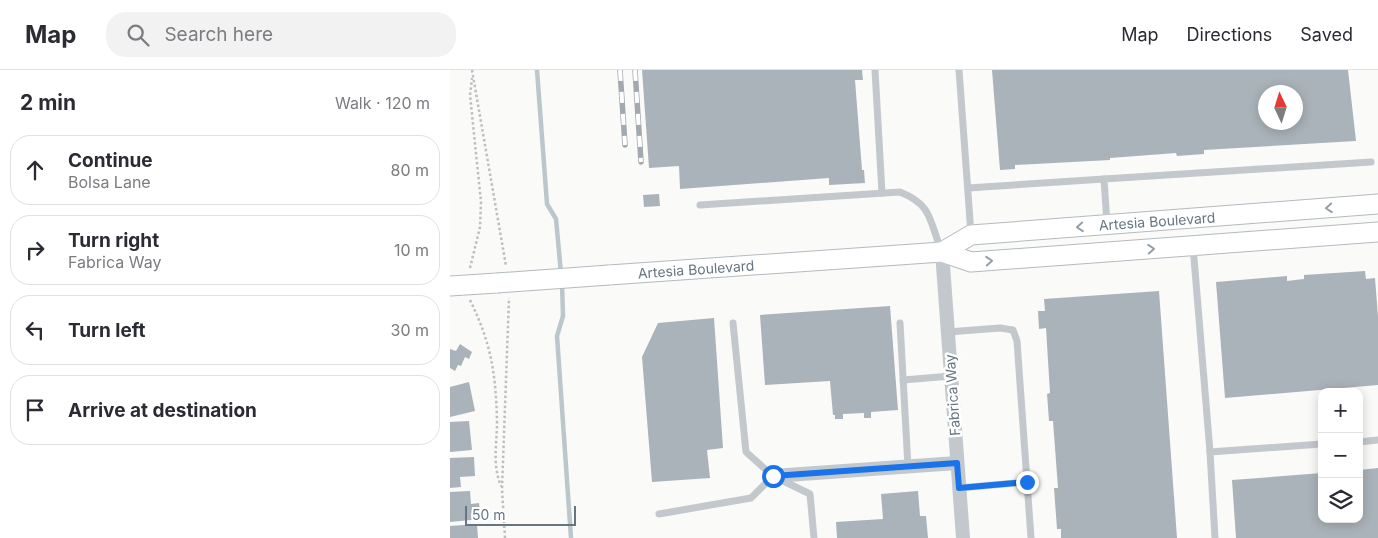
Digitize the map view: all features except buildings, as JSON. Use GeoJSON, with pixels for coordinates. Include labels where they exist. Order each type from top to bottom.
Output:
{"type":"FeatureCollection","features":[{"type":"Feature","properties":{"kind":"main road","name":"Artesia Boulevard"},"geometry":{"type":"LineString","coordinates":[[942,252],[971,234],[1378,204]]}},
{"type":"Feature","properties":{"kind":"main road","name":"Artesia Boulevard"},"geometry":{"type":"LineString","coordinates":[[461,285],[942,252],[971,262],[1378,232]]}},
{"type":"Feature","properties":{"kind":"street","name":"Fabrica Way"},"geometry":{"type":"LineString","coordinates":[[942,252],[950,376],[964,538]]}},
{"type":"Feature","properties":{"kind":"street"},"geometry":{"type":"LineString","coordinates":[[773,476],[957,463]]}},
{"type":"Feature","properties":{"kind":"lane"},"geometry":{"type":"LineString","coordinates":[[875,70],[882,193]]}},
{"type":"Feature","properties":{"kind":"lane"},"geometry":{"type":"LineString","coordinates":[[959,70],[971,234]]}},
{"type":"Feature","properties":{"kind":"lane"},"geometry":{"type":"LineString","coordinates":[[968,188],[1372,162]]}},
{"type":"Feature","properties":{"kind":"lane"},"geometry":{"type":"LineString","coordinates":[[1104,179],[1107,225]]}},
{"type":"Feature","properties":{"kind":"lane"},"geometry":{"type":"LineString","coordinates":[[700,205],[900,192],[914,198],[925,206],[942,252]]}},
{"type":"Feature","properties":{"kind":"lane"},"geometry":{"type":"LineString","coordinates":[[1194,246],[1215,538]]}},
{"type":"Feature","properties":{"kind":"lane"},"geometry":{"type":"LineString","coordinates":[[733,323],[746,452],[773,476],[810,494],[814,538]]}},
{"type":"Feature","properties":{"kind":"lane"},"geometry":{"type":"LineString","coordinates":[[900,323],[908,467]]}},
{"type":"Feature","properties":{"kind":"lane"},"geometry":{"type":"LineString","coordinates":[[948,332],[1000,328],[1013,330],[1017,341],[1031,538]]}},
{"type":"Feature","properties":{"kind":"lane"},"geometry":{"type":"LineString","coordinates":[[903,380],[950,376]]}},
{"type":"Feature","properties":{"kind":"lane"},"geometry":{"type":"LineString","coordinates":[[1363,442],[1378,440]]}},
{"type":"Feature","properties":{"kind":"lane"},"geometry":{"type":"LineString","coordinates":[[1210,452],[1318,444]]}},
{"type":"Feature","properties":{"kind":"lane"},"geometry":{"type":"LineString","coordinates":[[659,514],[751,498],[773,476]]}},
{"type":"Feature","properties":{"kind":"lane"},"geometry":{"type":"LineString","coordinates":[[959,488],[1027,482]]}},
{"type":"Feature","properties":{"kind":"path"},"geometry":{"type":"LineString","coordinates":[[472,70],[470,95],[482,202],[480,227],[461,285],[489,343],[493,364],[497,425],[494,471],[502,489]]}},
{"type":"Feature","properties":{"kind":"path"},"geometry":{"type":"LineString","coordinates":[[472,77],[510,310],[502,489],[505,538]]}},
{"type":"Feature","properties":{"kind":"waterway"},"geometry":{"type":"LineString","coordinates":[[537,70],[547,204],[556,219],[561,273]]}},
{"type":"Feature","properties":{"kind":"waterway"},"geometry":{"type":"LineString","coordinates":[[562,283],[563,316],[557,336],[571,538]]}},
{"type":"Feature","properties":{"kind":"railway"},"geometry":{"type":"LineString","coordinates":[[620,70],[625,145]]}},
{"type":"Feature","properties":{"kind":"railway"},"geometry":{"type":"LineString","coordinates":[[635,70],[641,162]]}},
{"type":"Feature","properties":{"kind":"route"},"geometry":{"type":"LineString","coordinates":[[773,476],[957,463],[959,488],[1027,482]]}}]}
